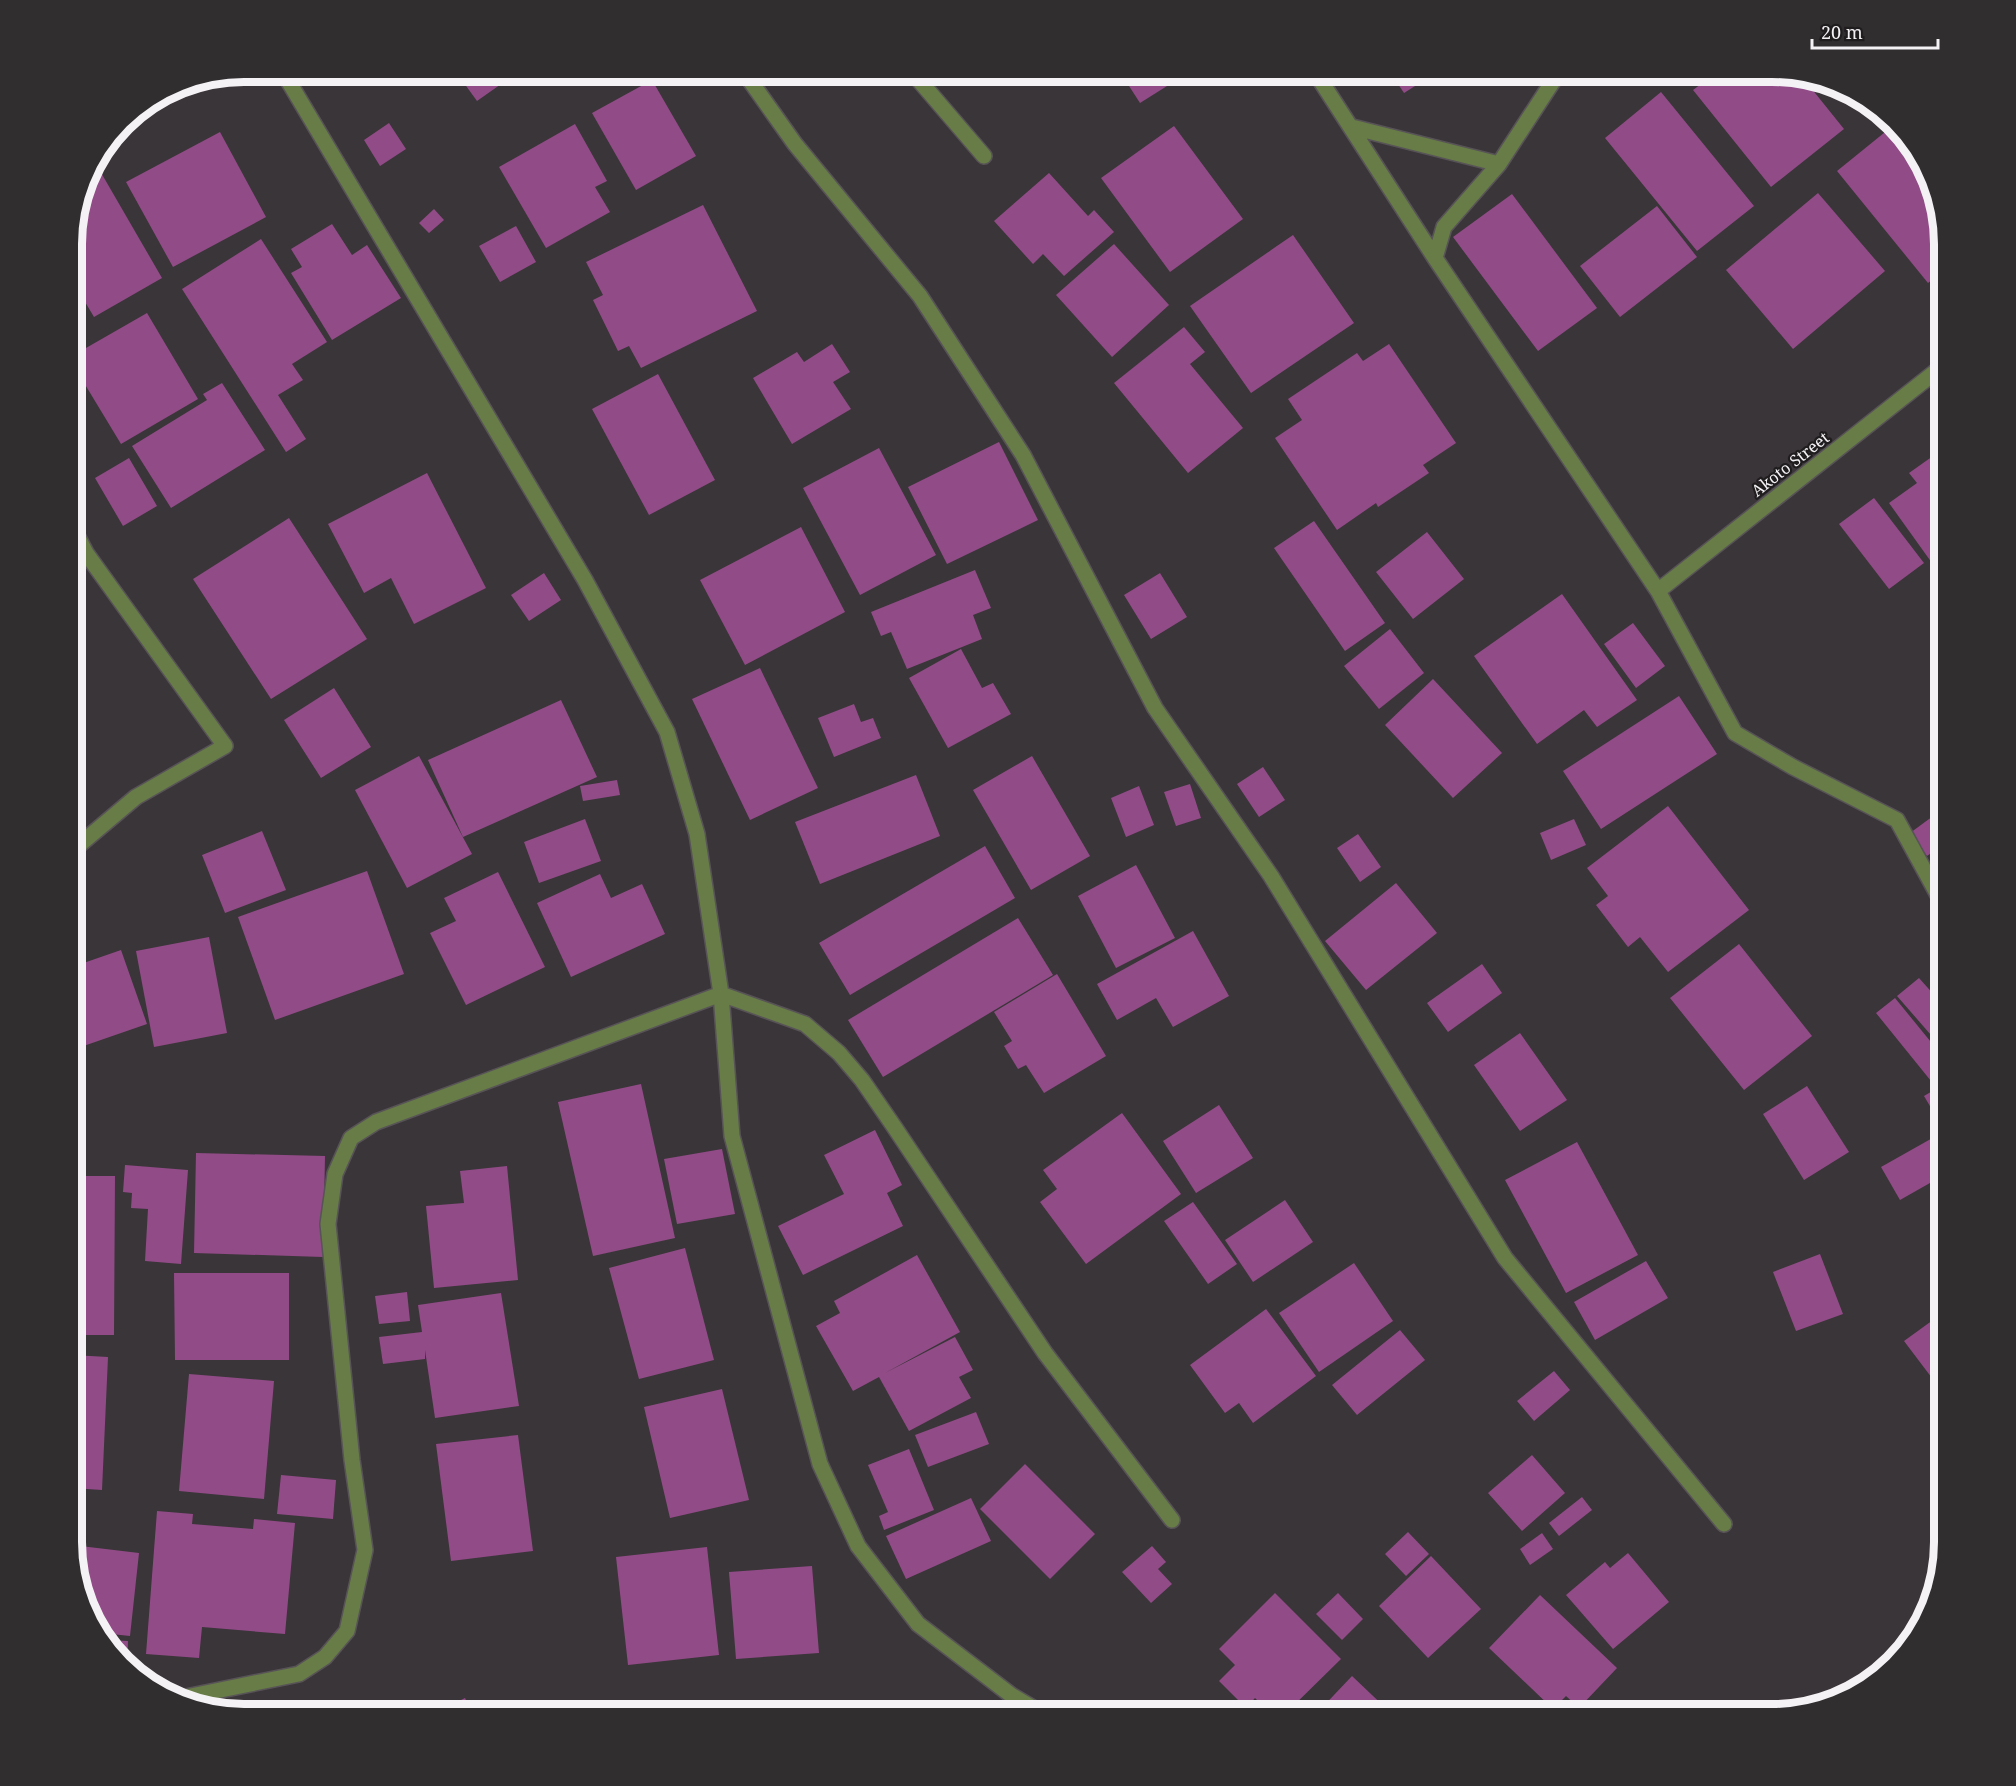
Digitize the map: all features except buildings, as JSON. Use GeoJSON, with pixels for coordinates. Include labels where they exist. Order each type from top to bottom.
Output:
{"type":"FeatureCollection","features":[{"type":"Feature","properties":{"kind":"street"},"geometry":{"type":"LineString","coordinates":[[1322,82],[1435,258],[1658,591],[1735,733],[1793,767],[1897,820],[1933,887]]}},
{"type":"Feature","properties":{"kind":"street"},"geometry":{"type":"LineString","coordinates":[[1435,258],[1444,227],[1499,164],[1552,82]]}},
{"type":"Feature","properties":{"kind":"street"},"geometry":{"type":"LineString","coordinates":[[290,83],[585,580],[667,732],[697,834],[722,994],[732,1136],[820,1464],[858,1546],[918,1624],[1026,1704]]}},
{"type":"Feature","properties":{"kind":"street"},"geometry":{"type":"LineString","coordinates":[[752,83],[795,144],[920,296],[1023,455],[1155,708],[1271,876],[1505,1258],[1724,1524]]}},
{"type":"Feature","properties":{"kind":"street"},"geometry":{"type":"LineString","coordinates":[[921,83],[984,156]]}},
{"type":"Feature","properties":{"kind":"street"},"geometry":{"type":"LineString","coordinates":[[1352,128],[1499,164]]}},
{"type":"Feature","properties":{"kind":"street","name":"Akoto Street"},"geometry":{"type":"LineString","coordinates":[[1658,591],[1933,374]]}},
{"type":"Feature","properties":{"kind":"street"},"geometry":{"type":"LineString","coordinates":[[83,547],[225,746],[136,796],[83,842]]}},
{"type":"Feature","properties":{"kind":"street"},"geometry":{"type":"LineString","coordinates":[[195,1695],[299,1674],[325,1657],[347,1631],[365,1550],[350,1437],[328,1224],[335,1174],[351,1138],[376,1122],[722,994],[805,1024],[839,1053],[862,1080],[895,1128],[1045,1353],[1172,1520]]}}]}
